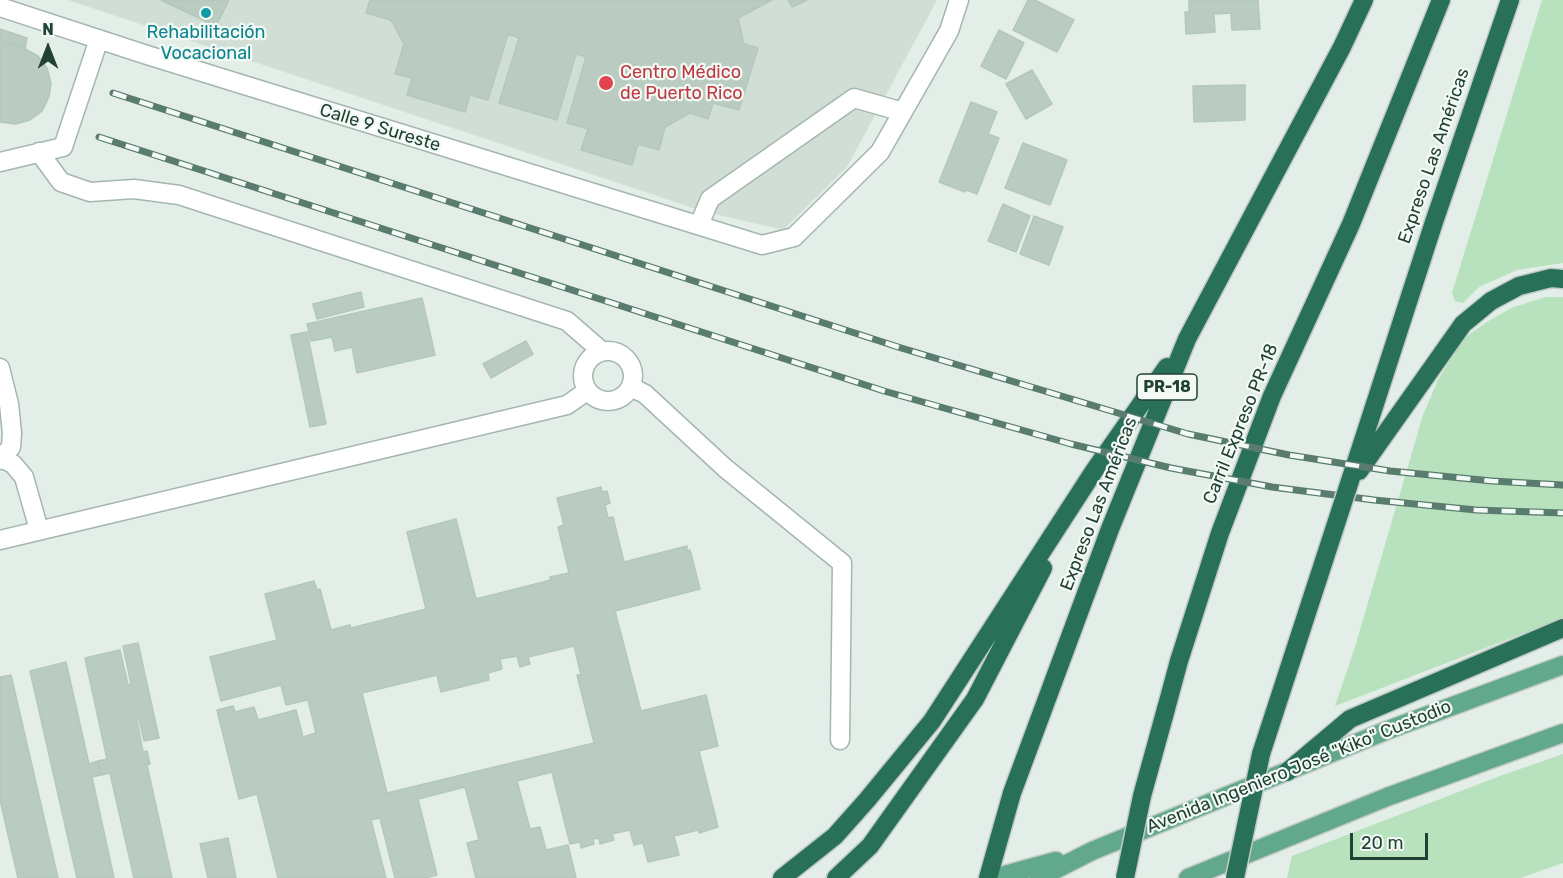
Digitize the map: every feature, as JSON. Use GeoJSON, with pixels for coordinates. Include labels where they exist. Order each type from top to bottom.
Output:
{"type":"FeatureCollection","features":[{"type":"Feature","properties":{"kind":"highway"},"geometry":{"type":"LineString","coordinates":[[1342,47],[1349,0]]}},
{"type":"Feature","properties":{"kind":"highway","name":"Expreso Las Américas"},"geometry":{"type":"LineString","coordinates":[[988,878],[1012,793],[1110,529],[1187,339],[1342,47],[1364,0]]}},
{"type":"Feature","properties":{"kind":"highway","name":"Carril Expreso PR-18"},"geometry":{"type":"LineString","coordinates":[[1125,878],[1142,796],[1220,533],[1272,396],[1351,224],[1441,0]]}},
{"type":"Feature","properties":{"kind":"highway","name":"Expreso Las Américas"},"geometry":{"type":"LineString","coordinates":[[1235,878],[1261,754],[1434,222],[1510,0]]}},
{"type":"Feature","properties":{"kind":"highway"},"geometry":{"type":"LineString","coordinates":[[1348,488],[1463,324],[1491,301],[1519,286],[1551,278],[1563,279]]}},
{"type":"Feature","properties":{"kind":"highway"},"geometry":{"type":"LineString","coordinates":[[782,878],[835,836],[932,721],[1095,471],[1187,339]]}},
{"type":"Feature","properties":{"kind":"highway"},"geometry":{"type":"LineString","coordinates":[[836,878],[870,846],[975,699],[1095,471]]}},
{"type":"Feature","properties":{"kind":"highway"},"geometry":{"type":"LineString","coordinates":[[1287,772],[1350,719],[1563,628]]}},
{"type":"Feature","properties":{"kind":"main road","name":"Avenida Ingeniero José \"Kiko\" Custodio"},"geometry":{"type":"LineString","coordinates":[[1039,878],[1092,851],[1388,730],[1563,665]]}},
{"type":"Feature","properties":{"kind":"main road"},"geometry":{"type":"LineString","coordinates":[[1188,878],[1203,874],[1387,797],[1563,733]]}},
{"type":"Feature","properties":{"kind":"main road"},"geometry":{"type":"LineString","coordinates":[[994,878],[1092,851]]}},
{"type":"Feature","properties":{"kind":"street"},"geometry":{"type":"LineString","coordinates":[[699,225],[711,199],[854,98],[903,112],[949,31],[959,0]]}},
{"type":"Feature","properties":{"kind":"street","name":"Calle 9 Sureste"},"geometry":{"type":"LineString","coordinates":[[0,7],[762,245],[794,237],[880,152],[903,112]]}},
{"type":"Feature","properties":{"kind":"street"},"geometry":{"type":"LineString","coordinates":[[0,162],[63,147],[99,39]]}},
{"type":"Feature","properties":{"kind":"street"},"geometry":{"type":"LineString","coordinates":[[39,152],[61,182],[90,192],[134,189],[179,195],[567,321],[600,352]]}},
{"type":"Feature","properties":{"kind":"street"},"geometry":{"type":"LineString","coordinates":[[600,352],[616,352],[625,357],[631,365],[633,375],[631,387],[619,399],[609,402],[600,401],[587,391],[582,378],[588,359],[600,352]]}},
{"type":"Feature","properties":{"kind":"street"},"geometry":{"type":"LineString","coordinates":[[0,368],[9,404],[12,433],[10,447],[2,459],[13,464],[24,477],[39,530]]}},
{"type":"Feature","properties":{"kind":"street"},"geometry":{"type":"LineString","coordinates":[[631,387],[645,394],[725,468],[843,563],[840,740]]}},
{"type":"Feature","properties":{"kind":"street"},"geometry":{"type":"LineString","coordinates":[[0,540],[567,405],[587,391]]}},
{"type":"Feature","properties":{"kind":"shaded area","name":"Centro Médico de Puerto Rico"},"geometry":{"type":"Polygon","coordinates":[[[68,0],[937,0],[847,167],[783,230],[702,211],[68,0]]]}},
{"type":"Feature","properties":{"kind":"green space"},"geometry":{"type":"Polygon","coordinates":[[[1542,0],[1563,0],[1563,263],[1517,270],[1479,287],[1463,303],[1455,301],[1452,293],[1542,0]]]}},
{"type":"Feature","properties":{"kind":"green space"},"geometry":{"type":"Polygon","coordinates":[[[1545,297],[1563,297],[1563,618],[1335,706],[1355,647],[1423,415],[1438,380],[1464,338],[1511,308],[1545,297]]]}},
{"type":"Feature","properties":{"kind":"green space"},"geometry":{"type":"Polygon","coordinates":[[[1563,754],[1563,863],[1520,878],[1287,878],[1292,856],[1563,754]]]}},
{"type":"Feature","properties":{"kind":"building","name":"Rehabilitación Vocacional"},"geometry":{"type":"Polygon","coordinates":[[[161,0],[229,0],[216,26],[161,0]]]}},
{"type":"Feature","properties":{"kind":"building"},"geometry":{"type":"Polygon","coordinates":[[[370,0],[772,0],[738,18],[744,44],[758,48],[739,110],[713,103],[708,119],[690,113],[665,127],[659,150],[638,144],[632,165],[581,150],[588,129],[567,123],[586,57],[576,54],[557,120],[499,103],[519,38],[508,34],[488,100],[470,95],[465,112],[407,95],[412,78],[395,74],[404,44],[391,20],[366,13],[370,0]]]}},
{"type":"Feature","properties":{"kind":"building"},"geometry":{"type":"Polygon","coordinates":[[[788,0],[807,0],[792,7],[788,0]]]}},
{"type":"Feature","properties":{"kind":"building"},"geometry":{"type":"Polygon","coordinates":[[[1028,0],[1035,0],[1074,20],[1057,52],[1013,30],[1028,0]]]}},
{"type":"Feature","properties":{"kind":"building"},"geometry":{"type":"Polygon","coordinates":[[[1189,0],[1258,0],[1260,29],[1232,30],[1231,13],[1214,14],[1215,32],[1186,34],[1185,12],[1189,12],[1189,0]]]}},
{"type":"Feature","properties":{"kind":"building"},"geometry":{"type":"Polygon","coordinates":[[[0,29],[27,38],[25,49],[0,41],[0,29]]]}},
{"type":"Feature","properties":{"kind":"building"},"geometry":{"type":"Polygon","coordinates":[[[999,30],[1024,43],[1006,79],[981,66],[999,30]]]}},
{"type":"Feature","properties":{"kind":"building"},"geometry":{"type":"Polygon","coordinates":[[[0,41],[38,56],[47,68],[51,83],[49,97],[42,111],[30,120],[16,124],[0,122],[0,41]]]}},
{"type":"Feature","properties":{"kind":"building"},"geometry":{"type":"Polygon","coordinates":[[[1032,70],[1052,104],[1026,119],[1006,84],[1032,70]]]}},
{"type":"Feature","properties":{"kind":"building"},"geometry":{"type":"Polygon","coordinates":[[[1245,85],[1245,120],[1194,122],[1193,86],[1245,85]]]}},
{"type":"Feature","properties":{"kind":"building"},"geometry":{"type":"Polygon","coordinates":[[[971,102],[997,112],[988,134],[999,138],[977,194],[939,182],[971,102]]]}},
{"type":"Feature","properties":{"kind":"building"},"geometry":{"type":"Polygon","coordinates":[[[1023,143],[1067,160],[1050,205],[1005,188],[1023,143]]]}},
{"type":"Feature","properties":{"kind":"building"},"geometry":{"type":"Polygon","coordinates":[[[1003,204],[1030,216],[1016,252],[988,241],[1003,204]]]}},
{"type":"Feature","properties":{"kind":"building"},"geometry":{"type":"Polygon","coordinates":[[[1034,216],[1063,227],[1049,265],[1020,254],[1034,216]]]}},
{"type":"Feature","properties":{"kind":"building"},"geometry":{"type":"Polygon","coordinates":[[[361,292],[364,307],[317,319],[313,304],[361,292]]]}},
{"type":"Feature","properties":{"kind":"building"},"geometry":{"type":"Polygon","coordinates":[[[422,298],[435,355],[357,373],[352,347],[335,351],[332,337],[311,341],[307,324],[422,298]]]}},
{"type":"Feature","properties":{"kind":"building"},"geometry":{"type":"Polygon","coordinates":[[[307,332],[326,424],[310,427],[291,335],[307,332]]]}},
{"type":"Feature","properties":{"kind":"building"},"geometry":{"type":"Polygon","coordinates":[[[526,341],[533,354],[491,378],[483,364],[526,341]]]}},
{"type":"Feature","properties":{"kind":"building"},"geometry":{"type":"Polygon","coordinates":[[[601,487],[602,492],[607,491],[610,503],[605,505],[608,518],[613,517],[624,562],[687,546],[687,551],[690,550],[700,589],[615,611],[641,711],[706,695],[718,746],[699,751],[718,827],[699,833],[698,830],[674,836],[679,855],[648,862],[643,843],[634,845],[630,830],[612,834],[614,840],[600,844],[599,838],[593,839],[594,844],[581,848],[580,842],[570,844],[552,772],[517,781],[530,829],[540,827],[546,850],[568,845],[576,878],[476,878],[467,843],[479,840],[465,787],[418,799],[437,875],[425,878],[395,878],[380,818],[371,820],[386,878],[278,878],[257,794],[239,799],[217,710],[233,706],[235,712],[254,707],[258,720],[296,710],[303,737],[316,733],[308,700],[286,705],[281,685],[221,701],[210,657],[277,640],[265,594],[314,581],[317,590],[320,589],[331,630],[350,625],[351,628],[426,609],[407,532],[456,519],[476,599],[551,580],[550,577],[569,573],[558,527],[564,525],[557,498],[601,487]],[[574,646],[528,657],[530,664],[520,667],[517,656],[500,659],[502,669],[488,673],[489,680],[441,692],[437,675],[362,693],[387,793],[594,743],[577,675],[581,675],[574,646]]]}},
{"type":"Feature","properties":{"kind":"building"},"geometry":{"type":"Polygon","coordinates":[[[138,643],[159,738],[144,741],[138,716],[136,716],[143,752],[147,751],[150,764],[147,765],[172,878],[134,878],[110,773],[101,775],[98,761],[107,759],[85,658],[120,650],[128,685],[131,684],[123,646],[138,643]]]}},
{"type":"Feature","properties":{"kind":"building"},"geometry":{"type":"Polygon","coordinates":[[[66,662],[89,764],[98,761],[101,775],[92,777],[114,878],[77,878],[30,671],[66,662]]]}},
{"type":"Feature","properties":{"kind":"building"},"geometry":{"type":"Polygon","coordinates":[[[11,675],[58,878],[18,878],[0,800],[0,677],[11,675]]]}},
{"type":"Feature","properties":{"kind":"building"},"geometry":{"type":"Polygon","coordinates":[[[228,838],[236,878],[208,878],[200,844],[228,838]]]}},
{"type":"Feature","properties":{"kind":"railway"},"geometry":{"type":"LineString","coordinates":[[113,93],[898,347],[1188,434],[1289,455],[1390,471],[1563,485]]}},
{"type":"Feature","properties":{"kind":"railway"},"geometry":{"type":"LineString","coordinates":[[99,137],[884,391],[1071,444],[1171,468],[1272,487],[1476,510],[1563,513]]}},
{"type":"Feature","properties":{"kind":"place","name":"Rehabilitación Vocacional"},"geometry":{"type":"Point","coordinates":[206,13]}},
{"type":"Feature","properties":{"kind":"place","name":"Centro Médico de Puerto Rico"},"geometry":{"type":"Point","coordinates":[606,83]}}]}
